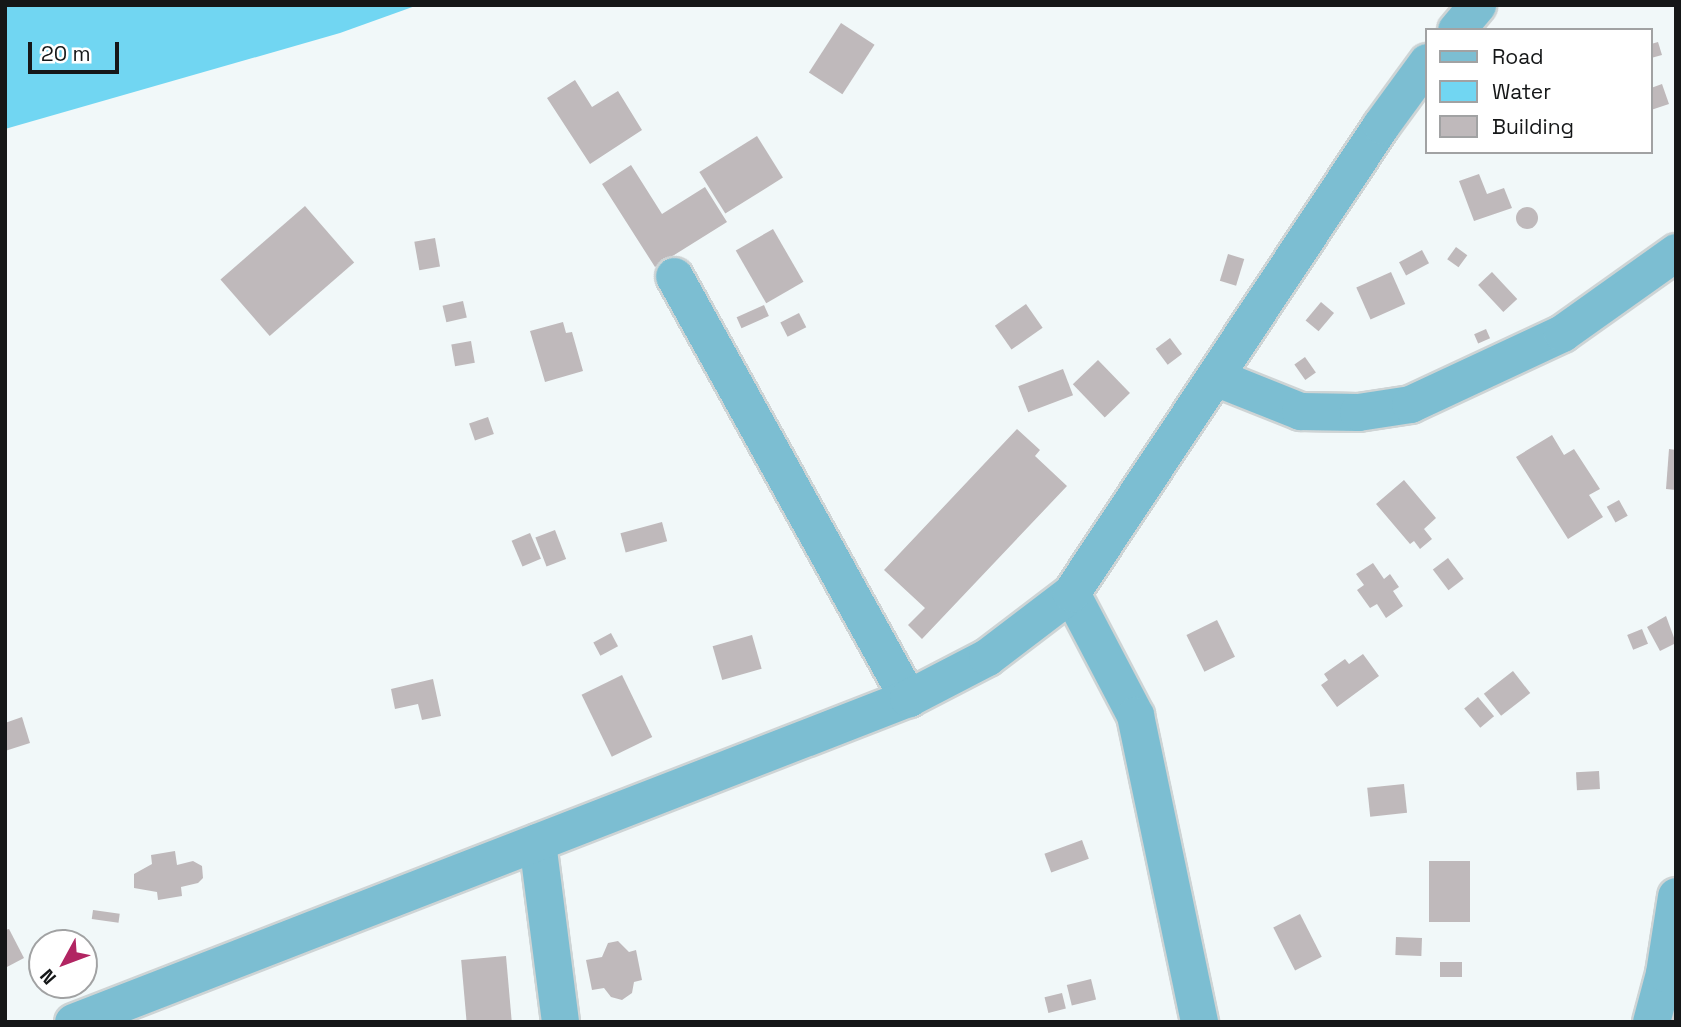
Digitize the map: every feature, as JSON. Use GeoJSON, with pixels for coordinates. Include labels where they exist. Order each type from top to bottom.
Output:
{"type":"FeatureCollection","features":[{"type":"Feature","properties":{"kind":"street"},"geometry":{"type":"LineString","coordinates":[[1457,28],[1477,5]]}},
{"type":"Feature","properties":{"kind":"street"},"geometry":{"type":"LineString","coordinates":[[73,1022],[908,698],[987,657],[1071,593],[1381,125],[1426,63]]}},
{"type":"Feature","properties":{"kind":"street"},"geometry":{"type":"LineString","coordinates":[[1215,377],[1300,411],[1358,412],[1410,404],[1562,333],[1676,252]]}},
{"type":"Feature","properties":{"kind":"street"},"geometry":{"type":"LineString","coordinates":[[674,276],[908,698]]}},
{"type":"Feature","properties":{"kind":"street"},"geometry":{"type":"LineString","coordinates":[[1071,593],[1135,715],[1199,1022]]}},
{"type":"Feature","properties":{"kind":"street"},"geometry":{"type":"LineString","coordinates":[[537,842],[560,1022]]}},
{"type":"Feature","properties":{"kind":"street"},"geometry":{"type":"LineString","coordinates":[[1651,1022],[1664,972],[1676,896]]}},
{"type":"Feature","properties":{"kind":"water"},"geometry":{"type":"Polygon","coordinates":[[[5,5],[418,5],[340,33],[5,129],[5,5]]]}},
{"type":"Feature","properties":{"kind":"building"},"geometry":{"type":"Polygon","coordinates":[[[841,23],[875,45],[842,94],[809,72],[841,23]]]}},
{"type":"Feature","properties":{"kind":"building"},"geometry":{"type":"Polygon","coordinates":[[[1658,42],[1662,55],[1653,57],[1653,43],[1658,42]]]}},
{"type":"Feature","properties":{"kind":"building"},"geometry":{"type":"Polygon","coordinates":[[[575,80],[592,107],[618,91],[642,130],[590,164],[547,98],[575,80]]]}},
{"type":"Feature","properties":{"kind":"building"},"geometry":{"type":"Polygon","coordinates":[[[1662,84],[1669,104],[1653,109],[1653,87],[1662,84]]]}},
{"type":"Feature","properties":{"kind":"building"},"geometry":{"type":"Polygon","coordinates":[[[757,136],[783,178],[725,214],[699,172],[757,136]]]}},
{"type":"Feature","properties":{"kind":"building"},"geometry":{"type":"Polygon","coordinates":[[[631,165],[662,214],[705,187],[727,222],[655,267],[602,184],[631,165]]]}},
{"type":"Feature","properties":{"kind":"building"},"geometry":{"type":"Polygon","coordinates":[[[1479,174],[1487,194],[1504,188],[1512,208],[1474,221],[1459,181],[1479,174]]]}},
{"type":"Feature","properties":{"kind":"building"},"geometry":{"type":"Polygon","coordinates":[[[305,206],[354,263],[270,336],[220,279],[305,206]]]}},
{"type":"Feature","properties":{"kind":"building"},"geometry":{"type":"Polygon","coordinates":[[[1527,207],[1535,210],[1538,218],[1535,226],[1527,229],[1519,226],[1516,218],[1519,210],[1527,207]]]}},
{"type":"Feature","properties":{"kind":"building"},"geometry":{"type":"Polygon","coordinates":[[[773,229],[804,282],[766,303],[736,250],[773,229]]]}},
{"type":"Feature","properties":{"kind":"building"},"geometry":{"type":"Polygon","coordinates":[[[435,238],[440,267],[419,270],[414,242],[435,238]]]}},
{"type":"Feature","properties":{"kind":"building"},"geometry":{"type":"Polygon","coordinates":[[[1456,247],[1467,255],[1459,267],[1447,259],[1456,247]]]}},
{"type":"Feature","properties":{"kind":"building"},"geometry":{"type":"Polygon","coordinates":[[[1422,250],[1429,263],[1406,275],[1399,262],[1422,250]]]}},
{"type":"Feature","properties":{"kind":"building"},"geometry":{"type":"Polygon","coordinates":[[[1228,254],[1244,259],[1236,286],[1220,281],[1228,254]]]}},
{"type":"Feature","properties":{"kind":"building"},"geometry":{"type":"Polygon","coordinates":[[[1391,272],[1405,304],[1371,319],[1356,287],[1391,272]]]}},
{"type":"Feature","properties":{"kind":"building"},"geometry":{"type":"Polygon","coordinates":[[[1492,272],[1517,299],[1503,312],[1478,285],[1492,272]]]}},
{"type":"Feature","properties":{"kind":"building"},"geometry":{"type":"Polygon","coordinates":[[[463,301],[467,318],[446,322],[443,306],[463,301]]]}},
{"type":"Feature","properties":{"kind":"building"},"geometry":{"type":"Polygon","coordinates":[[[1321,302],[1334,313],[1319,331],[1306,320],[1321,302]]]}},
{"type":"Feature","properties":{"kind":"building"},"geometry":{"type":"Polygon","coordinates":[[[1026,304],[1043,328],[1012,350],[995,326],[1026,304]]]}},
{"type":"Feature","properties":{"kind":"building"},"geometry":{"type":"Polygon","coordinates":[[[764,305],[769,316],[741,328],[737,317],[764,305]]]}},
{"type":"Feature","properties":{"kind":"building"},"geometry":{"type":"Polygon","coordinates":[[[799,313],[806,327],[788,337],[780,323],[799,313]]]}},
{"type":"Feature","properties":{"kind":"building"},"geometry":{"type":"Polygon","coordinates":[[[563,322],[566,333],[572,332],[583,371],[545,382],[530,331],[563,322]]]}},
{"type":"Feature","properties":{"kind":"building"},"geometry":{"type":"Polygon","coordinates":[[[1486,329],[1490,338],[1478,343],[1474,334],[1486,329]]]}},
{"type":"Feature","properties":{"kind":"building"},"geometry":{"type":"Polygon","coordinates":[[[1170,338],[1182,354],[1168,365],[1156,349],[1170,338]]]}},
{"type":"Feature","properties":{"kind":"building"},"geometry":{"type":"Polygon","coordinates":[[[471,341],[475,363],[455,366],[451,344],[471,341]]]}},
{"type":"Feature","properties":{"kind":"building"},"geometry":{"type":"Polygon","coordinates":[[[1305,357],[1316,373],[1305,380],[1294,364],[1305,357]]]}},
{"type":"Feature","properties":{"kind":"building"},"geometry":{"type":"Polygon","coordinates":[[[1098,360],[1130,393],[1105,417],[1073,384],[1098,360]]]}},
{"type":"Feature","properties":{"kind":"building"},"geometry":{"type":"Polygon","coordinates":[[[1063,369],[1073,395],[1028,412],[1018,386],[1063,369]]]}},
{"type":"Feature","properties":{"kind":"building"},"geometry":{"type":"Polygon","coordinates":[[[488,417],[494,434],[475,441],[469,424],[488,417]]]}},
{"type":"Feature","properties":{"kind":"building"},"geometry":{"type":"Polygon","coordinates":[[[1017,429],[1040,450],[1035,456],[1067,486],[922,639],[908,625],[925,608],[884,570],[1017,429]]]}},
{"type":"Feature","properties":{"kind":"building"},"geometry":{"type":"Polygon","coordinates":[[[1552,435],[1564,455],[1574,449],[1600,489],[1589,495],[1603,517],[1568,539],[1516,457],[1552,435]]]}},
{"type":"Feature","properties":{"kind":"building"},"geometry":{"type":"Polygon","coordinates":[[[1669,449],[1676,450],[1676,490],[1666,489],[1669,449]]]}},
{"type":"Feature","properties":{"kind":"building"},"geometry":{"type":"Polygon","coordinates":[[[1404,480],[1436,518],[1424,529],[1432,539],[1420,549],[1414,541],[1410,544],[1376,504],[1404,480]]]}},
{"type":"Feature","properties":{"kind":"building"},"geometry":{"type":"Polygon","coordinates":[[[1619,500],[1628,516],[1615,523],[1607,507],[1619,500]]]}},
{"type":"Feature","properties":{"kind":"building"},"geometry":{"type":"Polygon","coordinates":[[[662,522],[667,541],[626,552],[620,533],[662,522]]]}},
{"type":"Feature","properties":{"kind":"building"},"geometry":{"type":"Polygon","coordinates":[[[555,530],[566,559],[547,566],[535,538],[555,530]]]}},
{"type":"Feature","properties":{"kind":"building"},"geometry":{"type":"Polygon","coordinates":[[[530,533],[541,559],[523,567],[512,541],[530,533]]]}},
{"type":"Feature","properties":{"kind":"building"},"geometry":{"type":"Polygon","coordinates":[[[1448,558],[1464,579],[1448,590],[1433,569],[1448,558]]]}},
{"type":"Feature","properties":{"kind":"building"},"geometry":{"type":"Polygon","coordinates":[[[1373,563],[1384,579],[1390,574],[1399,587],[1393,591],[1403,606],[1386,618],[1377,604],[1370,608],[1357,590],[1364,585],[1356,574],[1373,563]]]}},
{"type":"Feature","properties":{"kind":"building"},"geometry":{"type":"Polygon","coordinates":[[[1666,616],[1676,643],[1660,651],[1647,627],[1666,616]]]}},
{"type":"Feature","properties":{"kind":"building"},"geometry":{"type":"Polygon","coordinates":[[[1217,620],[1235,657],[1204,672],[1186,635],[1217,620]]]}},
{"type":"Feature","properties":{"kind":"building"},"geometry":{"type":"Polygon","coordinates":[[[1642,629],[1648,644],[1633,650],[1627,635],[1642,629]]]}},
{"type":"Feature","properties":{"kind":"building"},"geometry":{"type":"Polygon","coordinates":[[[611,633],[618,646],[600,656],[593,642],[611,633]]]}},
{"type":"Feature","properties":{"kind":"building"},"geometry":{"type":"Polygon","coordinates":[[[752,635],[762,669],[722,680],[713,646],[752,635]]]}},
{"type":"Feature","properties":{"kind":"building"},"geometry":{"type":"Polygon","coordinates":[[[1363,654],[1379,676],[1337,707],[1321,685],[1328,680],[1324,674],[1345,659],[1349,664],[1363,654]]]}},
{"type":"Feature","properties":{"kind":"building"},"geometry":{"type":"Polygon","coordinates":[[[1513,671],[1530,693],[1501,716],[1484,694],[1513,671]]]}},
{"type":"Feature","properties":{"kind":"building"},"geometry":{"type":"Polygon","coordinates":[[[622,675],[652,737],[612,757],[582,695],[622,675]]]}},
{"type":"Feature","properties":{"kind":"building"},"geometry":{"type":"Polygon","coordinates":[[[433,679],[441,716],[422,720],[418,704],[395,709],[391,689],[433,679]]]}},
{"type":"Feature","properties":{"kind":"building"},"geometry":{"type":"Polygon","coordinates":[[[1478,697],[1494,716],[1480,728],[1464,709],[1478,697]]]}},
{"type":"Feature","properties":{"kind":"building"},"geometry":{"type":"Polygon","coordinates":[[[22,717],[30,743],[5,751],[5,723],[22,717]]]}},
{"type":"Feature","properties":{"kind":"building"},"geometry":{"type":"Polygon","coordinates":[[[1599,771],[1600,789],[1577,790],[1576,772],[1599,771]]]}},
{"type":"Feature","properties":{"kind":"building"},"geometry":{"type":"Polygon","coordinates":[[[1404,784],[1407,813],[1370,817],[1367,788],[1404,784]]]}},
{"type":"Feature","properties":{"kind":"building"},"geometry":{"type":"Polygon","coordinates":[[[1082,840],[1089,859],[1051,872],[1044,854],[1082,840]]]}},
{"type":"Feature","properties":{"kind":"building"},"geometry":{"type":"Polygon","coordinates":[[[175,851],[177,865],[193,861],[202,866],[203,878],[198,883],[181,887],[182,896],[158,900],[157,892],[134,888],[134,874],[152,864],[151,855],[175,851]]]}},
{"type":"Feature","properties":{"kind":"building"},"geometry":{"type":"Polygon","coordinates":[[[1429,861],[1470,861],[1470,922],[1429,922],[1429,861]]]}},
{"type":"Feature","properties":{"kind":"building"},"geometry":{"type":"Polygon","coordinates":[[[93,910],[120,914],[118,923],[92,919],[93,910]]]}},
{"type":"Feature","properties":{"kind":"building"},"geometry":{"type":"Polygon","coordinates":[[[1300,914],[1322,957],[1295,970],[1273,928],[1300,914]]]}},
{"type":"Feature","properties":{"kind":"building"},"geometry":{"type":"Polygon","coordinates":[[[9,929],[24,958],[5,968],[5,930],[9,929]]]}},
{"type":"Feature","properties":{"kind":"building"},"geometry":{"type":"Polygon","coordinates":[[[1396,937],[1422,938],[1421,956],[1395,955],[1396,937]]]}},
{"type":"Feature","properties":{"kind":"building"},"geometry":{"type":"Polygon","coordinates":[[[618,941],[629,952],[636,950],[642,980],[634,982],[632,993],[622,1000],[611,997],[604,988],[592,990],[586,960],[602,957],[608,943],[618,941]]]}},
{"type":"Feature","properties":{"kind":"building"},"geometry":{"type":"Polygon","coordinates":[[[506,956],[512,1022],[467,1022],[461,960],[506,956]]]}},
{"type":"Feature","properties":{"kind":"building"},"geometry":{"type":"Polygon","coordinates":[[[1440,962],[1462,962],[1462,977],[1440,977],[1440,962]]]}},
{"type":"Feature","properties":{"kind":"building"},"geometry":{"type":"Polygon","coordinates":[[[1091,979],[1096,999],[1072,1005],[1067,985],[1091,979]]]}},
{"type":"Feature","properties":{"kind":"building"},"geometry":{"type":"Polygon","coordinates":[[[1062,993],[1066,1009],[1048,1013],[1045,997],[1062,993]]]}}]}
